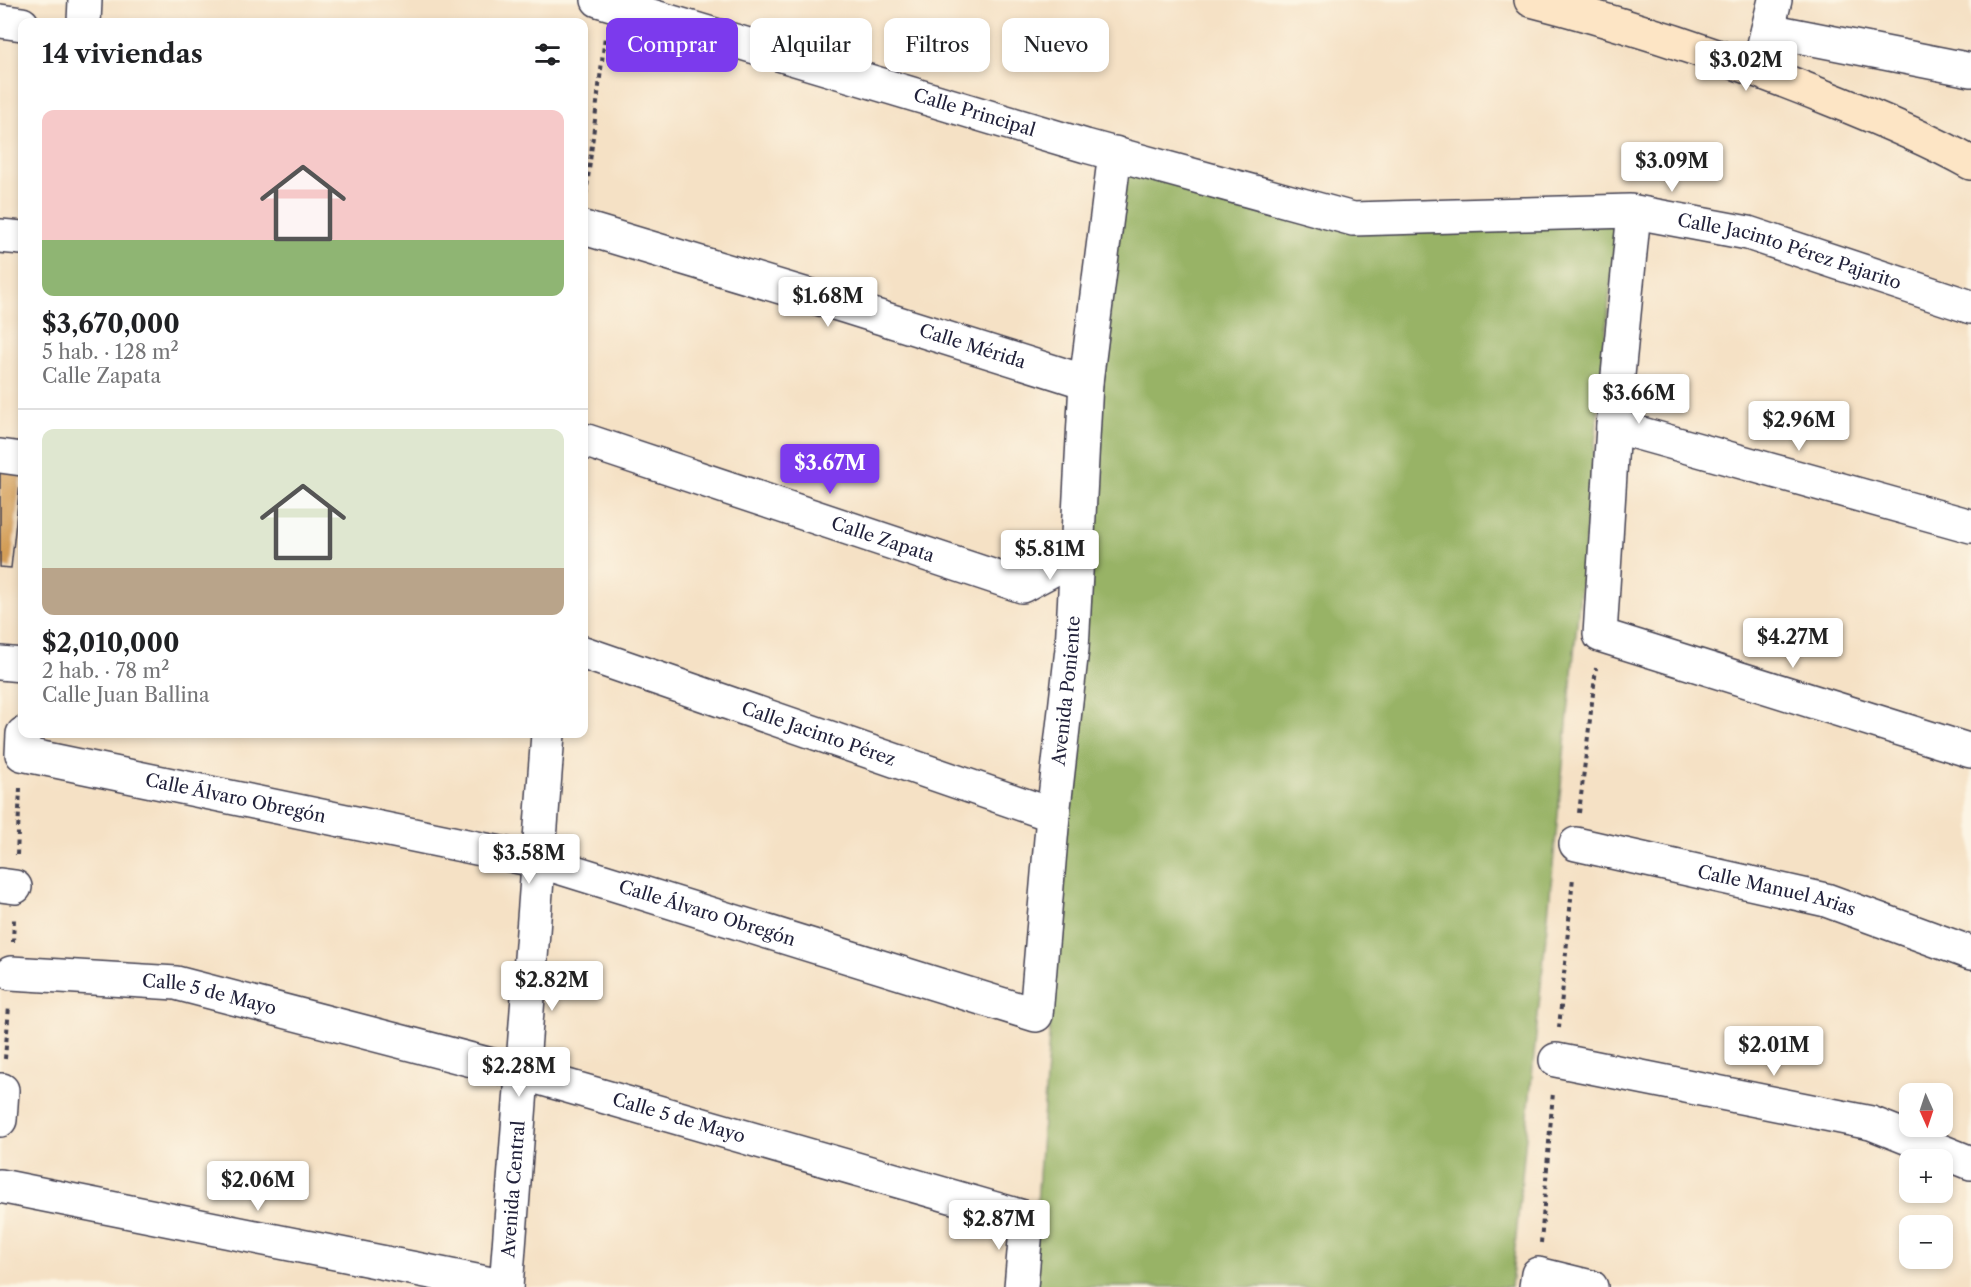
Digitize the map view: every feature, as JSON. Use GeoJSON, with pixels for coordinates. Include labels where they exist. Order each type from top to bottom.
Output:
{"type":"FeatureCollection","features":[{"type":"Feature","properties":{"kind":"main road"},"geometry":{"type":"LineString","coordinates":[[1531,0],[1600,18],[1758,69],[1899,127],[1971,163]]}},
{"type":"Feature","properties":{"kind":"street"},"geometry":{"type":"LineString","coordinates":[[84,18],[85,0]]}},
{"type":"Feature","properties":{"kind":"street","name":"Calle Principal"},"geometry":{"type":"LineString","coordinates":[[603,1],[1115,153],[1353,219]]}},
{"type":"Feature","properties":{"kind":"street"},"geometry":{"type":"LineString","coordinates":[[1758,69],[1772,15],[1971,70]]}},
{"type":"Feature","properties":{"kind":"street"},"geometry":{"type":"LineString","coordinates":[[0,21],[18,23]]}},
{"type":"Feature","properties":{"kind":"street","name":"Avenida Poniente"},"geometry":{"type":"LineString","coordinates":[[1036,1015],[1053,814],[1072,649],[1086,382],[1115,153]]}},
{"type":"Feature","properties":{"kind":"street"},"geometry":{"type":"LineString","coordinates":[[1634,212],[1613,426],[1600,635],[1971,751]]}},
{"type":"Feature","properties":{"kind":"street","name":"Calle Jacinto Pérez Pajarito"},"geometry":{"type":"LineString","coordinates":[[1353,219],[1634,212],[1748,233],[1971,307]]}},
{"type":"Feature","properties":{"kind":"street","name":"Calle Mérida"},"geometry":{"type":"LineString","coordinates":[[588,213],[844,306],[1086,382]]}},
{"type":"Feature","properties":{"kind":"street"},"geometry":{"type":"LineString","coordinates":[[0,236],[18,238]]}},
{"type":"Feature","properties":{"kind":"street"},"geometry":{"type":"LineString","coordinates":[[1613,426],[1971,526]]}},
{"type":"Feature","properties":{"kind":"street","name":"Calle Zapata"},"geometry":{"type":"LineString","coordinates":[[588,441],[1022,586],[1076,557]]}},
{"type":"Feature","properties":{"kind":"street"},"geometry":{"type":"LineString","coordinates":[[0,456],[18,458]]}},
{"type":"Feature","properties":{"kind":"street","name":"Calle Jacinto Pérez"},"geometry":{"type":"LineString","coordinates":[[588,654],[1053,814]]}},
{"type":"Feature","properties":{"kind":"street"},"geometry":{"type":"LineString","coordinates":[[0,663],[18,665]]}},
{"type":"Feature","properties":{"kind":"street","name":"Avenida Central"},"geometry":{"type":"LineString","coordinates":[[506,1287],[548,738]]}},
{"type":"Feature","properties":{"kind":"street","name":"Calle Álvaro Obregón"},"geometry":{"type":"LineString","coordinates":[[22,744],[539,861],[1036,1015]]}},
{"type":"Feature","properties":{"kind":"street","name":"Calle Manuel Arias"},"geometry":{"type":"LineString","coordinates":[[1576,844],[1826,900],[1971,953]]}},
{"type":"Feature","properties":{"kind":"street","name":"Calle 5 de Mayo"},"geometry":{"type":"LineString","coordinates":[[11,973],[176,983],[522,1073],[1027,1218],[1021,1287]]}},
{"type":"Feature","properties":{"kind":"street"},"geometry":{"type":"LineString","coordinates":[[1556,1060],[1871,1123],[1971,1163]]}},
{"type":"Feature","properties":{"kind":"street"},"geometry":{"type":"LineString","coordinates":[[0,1186],[506,1287]]}},
{"type":"Feature","properties":{"kind":"street"},"geometry":{"type":"LineString","coordinates":[[1537,1281],[1591,1287]]}},
{"type":"Feature","properties":{"kind":"path"},"geometry":{"type":"LineString","coordinates":[[588,177],[603,1]]}},
{"type":"Feature","properties":{"kind":"path"},"geometry":{"type":"LineString","coordinates":[[1537,1281],[1556,1060]]}},
{"type":"Feature","properties":{"kind":"green space"},"geometry":{"type":"Polygon","coordinates":[[[1121,167],[1336,225],[1617,221],[1511,1287],[1031,1287],[1061,870],[1121,167]]]}},
{"type":"Feature","properties":{"kind":"building"},"geometry":{"type":"Polygon","coordinates":[[[0,464],[18,466],[18,503],[11,568],[0,567],[0,464]]]}}]}
